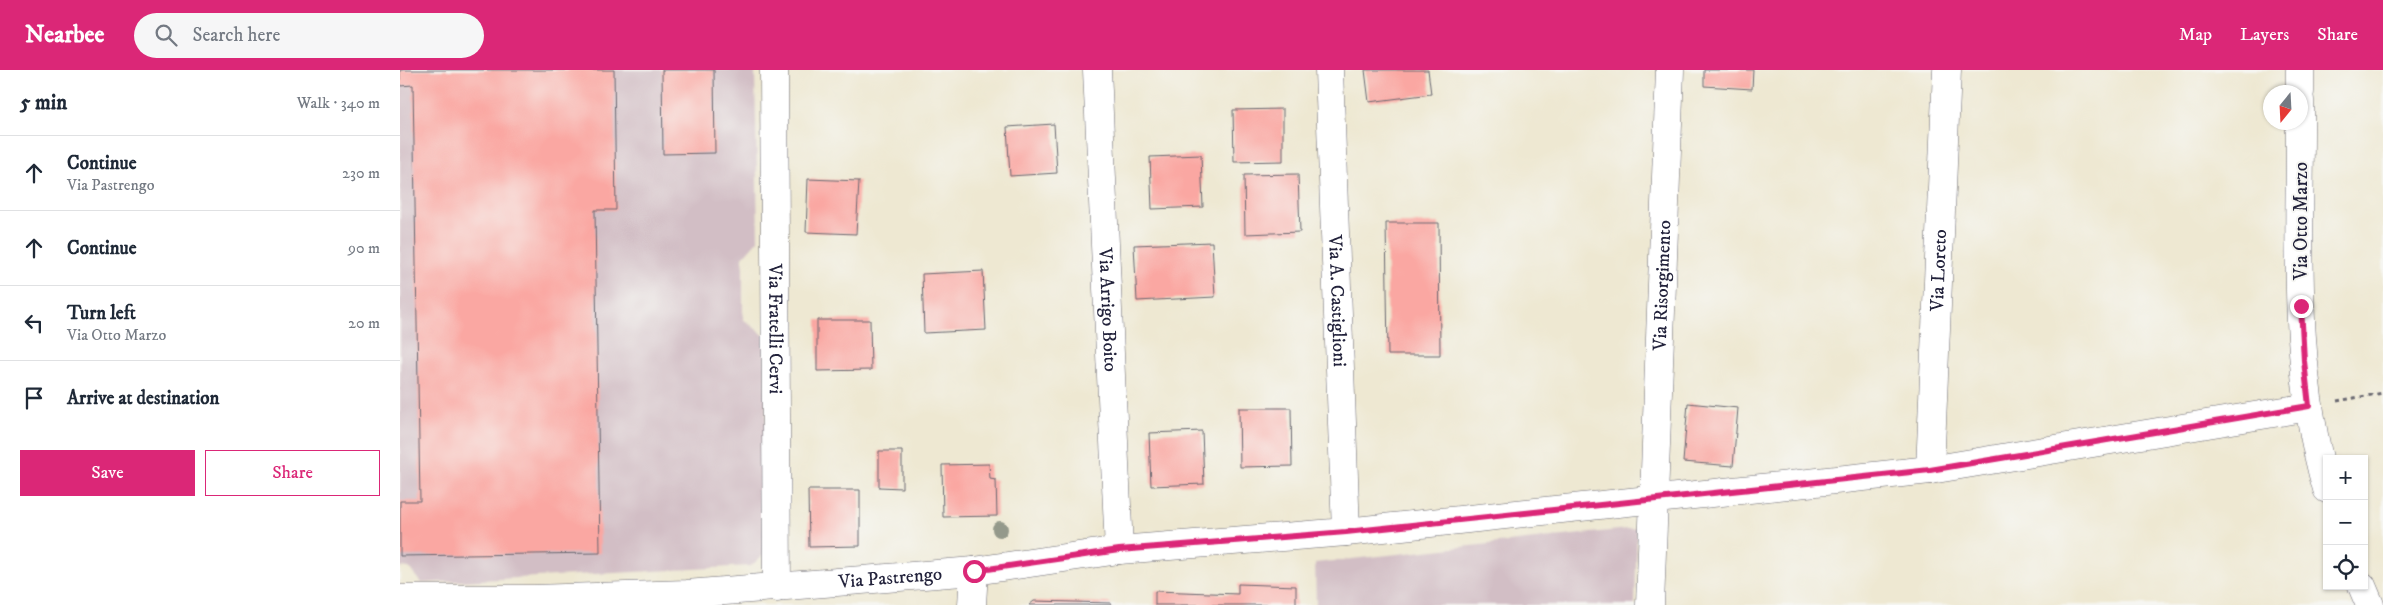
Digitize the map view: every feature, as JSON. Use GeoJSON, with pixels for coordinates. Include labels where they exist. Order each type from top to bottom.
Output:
{"type":"FeatureCollection","features":[{"type":"Feature","properties":{"kind":"street","name":"Via Fratelli Cervi"},"geometry":{"type":"LineString","coordinates":[[774,70],[777,588]]}},
{"type":"Feature","properties":{"kind":"street","name":"Via Arrigo Boito"},"geometry":{"type":"LineString","coordinates":[[1097,70],[1119,550]]}},
{"type":"Feature","properties":{"kind":"street","name":"Via A. Castiglioni"},"geometry":{"type":"LineString","coordinates":[[1329,70],[1346,532]]}},
{"type":"Feature","properties":{"kind":"street","name":"Via Risorgimento"},"geometry":{"type":"LineString","coordinates":[[1650,605],[1670,70]]}},
{"type":"Feature","properties":{"kind":"street","name":"Via Loreto"},"geometry":{"type":"LineString","coordinates":[[1930,470],[1947,70]]}},
{"type":"Feature","properties":{"kind":"street"},"geometry":{"type":"LineString","coordinates":[[2300,70],[2300,85]]}},
{"type":"Feature","properties":{"kind":"street","name":"Via Otto Marzo"},"geometry":{"type":"LineString","coordinates":[[2300,130],[2301,306],[2304,361],[2309,406],[2323,471]]}},
{"type":"Feature","properties":{"kind":"street","name":"Via Pastrengo"},"geometry":{"type":"LineString","coordinates":[[400,599],[433,602],[688,600],[777,588],[974,571],[1119,550],[1346,532],[1653,501],[1930,470],[2309,406]]}},
{"type":"Feature","properties":{"kind":"street"},"geometry":{"type":"LineString","coordinates":[[972,605],[974,571]]}},
{"type":"Feature","properties":{"kind":"street"},"geometry":{"type":"LineString","coordinates":[[2364,590],[2370,605]]}},
{"type":"Feature","properties":{"kind":"path"},"geometry":{"type":"LineString","coordinates":[[2309,406],[2383,393]]}},
{"type":"Feature","properties":{"kind":"shaded area"},"geometry":{"type":"Polygon","coordinates":[[[400,70],[755,70],[758,240],[743,257],[743,319],[765,336],[767,551],[751,566],[421,583],[409,568],[400,567],[400,70]]]}},
{"type":"Feature","properties":{"kind":"shaded area"},"geometry":{"type":"Polygon","coordinates":[[[1637,528],[1635,605],[1316,605],[1315,563],[1637,528]]]}},
{"type":"Feature","properties":{"kind":"building"},"geometry":{"type":"Polygon","coordinates":[[[400,70],[614,70],[616,210],[595,210],[600,553],[400,556],[400,501],[420,501],[413,85],[400,86],[400,70]]]}},
{"type":"Feature","properties":{"kind":"building"},"geometry":{"type":"Polygon","coordinates":[[[662,70],[714,70],[715,153],[663,154],[662,70]]]}},
{"type":"Feature","properties":{"kind":"building"},"geometry":{"type":"Polygon","coordinates":[[[1365,70],[1428,70],[1431,94],[1369,102],[1365,70]]]}},
{"type":"Feature","properties":{"kind":"building"},"geometry":{"type":"Polygon","coordinates":[[[1704,70],[1753,70],[1752,89],[1704,86],[1704,70]]]}},
{"type":"Feature","properties":{"kind":"building"},"geometry":{"type":"Polygon","coordinates":[[[1283,109],[1283,161],[1234,162],[1233,110],[1283,109]]]}},
{"type":"Feature","properties":{"kind":"building"},"geometry":{"type":"Polygon","coordinates":[[[1054,124],[1057,173],[1010,176],[1007,127],[1054,124]]]}},
{"type":"Feature","properties":{"kind":"building"},"geometry":{"type":"Polygon","coordinates":[[[1201,155],[1203,207],[1152,209],[1150,157],[1201,155]]]}},
{"type":"Feature","properties":{"kind":"building"},"geometry":{"type":"Polygon","coordinates":[[[1298,174],[1300,232],[1245,234],[1244,175],[1298,174]]]}},
{"type":"Feature","properties":{"kind":"building"},"geometry":{"type":"Polygon","coordinates":[[[808,179],[859,181],[856,234],[806,232],[808,179]]]}},
{"type":"Feature","properties":{"kind":"building"},"geometry":{"type":"Polygon","coordinates":[[[1386,223],[1439,223],[1440,355],[1388,355],[1386,223]]]}},
{"type":"Feature","properties":{"kind":"building"},"geometry":{"type":"Polygon","coordinates":[[[1212,242],[1215,297],[1137,301],[1134,245],[1212,242]]]}},
{"type":"Feature","properties":{"kind":"building"},"geometry":{"type":"Polygon","coordinates":[[[983,271],[986,330],[924,333],[922,274],[983,271]]]}},
{"type":"Feature","properties":{"kind":"building"},"geometry":{"type":"Polygon","coordinates":[[[817,320],[870,320],[871,370],[817,371],[817,320]]]}},
{"type":"Feature","properties":{"kind":"building"},"geometry":{"type":"Polygon","coordinates":[[[1688,403],[1738,408],[1733,466],[1683,462],[1688,403]]]}},
{"type":"Feature","properties":{"kind":"building"},"geometry":{"type":"Polygon","coordinates":[[[1239,408],[1291,408],[1292,466],[1240,467],[1239,408]]]}},
{"type":"Feature","properties":{"kind":"building"},"geometry":{"type":"Polygon","coordinates":[[[1202,431],[1204,484],[1151,486],[1149,433],[1202,431]]]}},
{"type":"Feature","properties":{"kind":"building"},"geometry":{"type":"Polygon","coordinates":[[[879,451],[902,451],[902,488],[879,487],[879,451]]]}},
{"type":"Feature","properties":{"kind":"building"},"geometry":{"type":"Polygon","coordinates":[[[989,464],[990,479],[996,480],[997,516],[943,517],[942,465],[989,464]]]}},
{"type":"Feature","properties":{"kind":"building"},"geometry":{"type":"Polygon","coordinates":[[[808,490],[860,490],[860,546],[809,547],[808,490]]]}},
{"type":"Feature","properties":{"kind":"building"},"geometry":{"type":"Polygon","coordinates":[[[1238,584],[1296,586],[1296,605],[1155,605],[1155,591],[1238,594],[1238,584]]]}},
{"type":"Feature","properties":{"kind":"building"},"geometry":{"type":"Polygon","coordinates":[[[1034,601],[1111,603],[1111,605],[1029,605],[1034,601]]]}},
{"type":"Feature","properties":{"kind":"route"},"geometry":{"type":"LineString","coordinates":[[974,571],[1119,550],[1346,532],[1653,501],[1930,470],[2309,406],[2301,306]]}}]}
